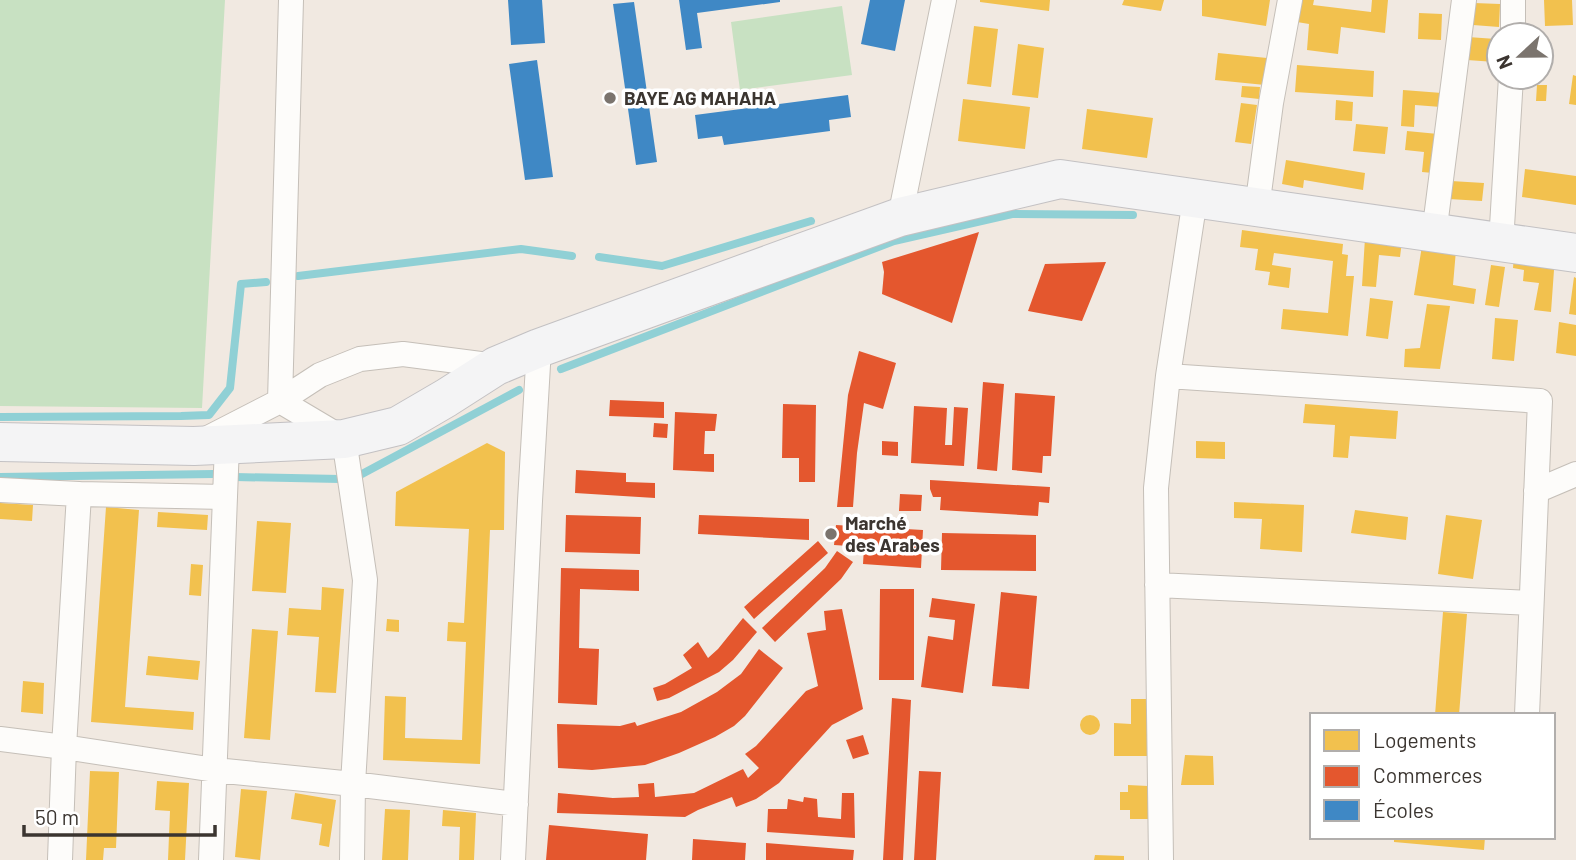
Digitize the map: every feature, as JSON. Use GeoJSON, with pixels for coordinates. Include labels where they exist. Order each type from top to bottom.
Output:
{"type":"FeatureCollection","features":[{"type":"Feature","properties":{"kind":"main road"},"geometry":{"type":"LineString","coordinates":[[0,442],[210,446],[344,439],[398,426],[496,366],[539,348],[900,217],[1060,179],[1576,253]]}},
{"type":"Feature","properties":{"kind":"street"},"geometry":{"type":"LineString","coordinates":[[280,401],[290,0]]}},
{"type":"Feature","properties":{"kind":"street"},"geometry":{"type":"LineString","coordinates":[[900,217],[944,0]]}},
{"type":"Feature","properties":{"kind":"street"},"geometry":{"type":"LineString","coordinates":[[1258,208],[1272,103],[1290,0]]}},
{"type":"Feature","properties":{"kind":"street"},"geometry":{"type":"LineString","coordinates":[[1434,234],[1464,0]]}},
{"type":"Feature","properties":{"kind":"street"},"geometry":{"type":"LineString","coordinates":[[1513,0],[1513,21]]}},
{"type":"Feature","properties":{"kind":"street"},"geometry":{"type":"LineString","coordinates":[[1501,243],[1510,91]]}},
{"type":"Feature","properties":{"kind":"street"},"geometry":{"type":"LineString","coordinates":[[1161,860],[1156,488],[1168,376],[1195,199]]}},
{"type":"Feature","properties":{"kind":"street"},"geometry":{"type":"LineString","coordinates":[[513,860],[539,348]]}},
{"type":"Feature","properties":{"kind":"street"},"geometry":{"type":"LineString","coordinates":[[211,860],[225,497],[210,446],[320,375],[360,359],[403,354],[496,366]]}},
{"type":"Feature","properties":{"kind":"street"},"geometry":{"type":"LineString","coordinates":[[1168,376],[1539,401],[1527,713]]}},
{"type":"Feature","properties":{"kind":"street"},"geometry":{"type":"LineString","coordinates":[[280,401],[344,439],[365,580],[353,784],[352,860]]}},
{"type":"Feature","properties":{"kind":"street"},"geometry":{"type":"LineString","coordinates":[[1536,491],[1576,474]]}},
{"type":"Feature","properties":{"kind":"street"},"geometry":{"type":"LineString","coordinates":[[0,490],[225,497]]}},
{"type":"Feature","properties":{"kind":"street"},"geometry":{"type":"LineString","coordinates":[[60,860],[79,494]]}},
{"type":"Feature","properties":{"kind":"street"},"geometry":{"type":"LineString","coordinates":[[1157,585],[1531,603]]}},
{"type":"Feature","properties":{"kind":"street"},"geometry":{"type":"LineString","coordinates":[[0,739],[215,770],[516,804]]}},
{"type":"Feature","properties":{"kind":"green space"},"geometry":{"type":"Polygon","coordinates":[[[0,0],[225,0],[202,408],[0,406],[0,0]]]}},
{"type":"Feature","properties":{"kind":"green space"},"geometry":{"type":"Polygon","coordinates":[[[842,6],[852,75],[740,90],[731,22],[842,6]]]}},
{"type":"Feature","properties":{"kind":"building: Logements"},"geometry":{"type":"Polygon","coordinates":[[[980,0],[1050,0],[1049,11],[980,0]]]}},
{"type":"Feature","properties":{"kind":"building: Logements"},"geometry":{"type":"Polygon","coordinates":[[[1124,0],[1164,0],[1161,11],[1122,5],[1124,0]]]}},
{"type":"Feature","properties":{"kind":"building: Logements"},"geometry":{"type":"Polygon","coordinates":[[[1202,0],[1270,0],[1266,26],[1202,16],[1202,0]]]}},
{"type":"Feature","properties":{"kind":"building: Logements"},"geometry":{"type":"Polygon","coordinates":[[[1300,0],[1314,0],[1313,5],[1371,12],[1372,0],[1388,0],[1385,33],[1341,27],[1338,54],[1307,50],[1309,24],[1297,22],[1300,0]]]}},
{"type":"Feature","properties":{"kind":"building: Logements"},"geometry":{"type":"Polygon","coordinates":[[[1544,0],[1572,0],[1573,25],[1555,26],[1555,21],[1545,21],[1544,0]]]}},
{"type":"Feature","properties":{"kind":"building: Logements"},"geometry":{"type":"Polygon","coordinates":[[[1474,3],[1500,4],[1499,21],[1485,21],[1485,26],[1473,25],[1474,3]]]}},
{"type":"Feature","properties":{"kind":"building: Logements"},"geometry":{"type":"Polygon","coordinates":[[[1419,13],[1442,14],[1441,40],[1418,39],[1419,13]]]}},
{"type":"Feature","properties":{"kind":"building: Logements"},"geometry":{"type":"Polygon","coordinates":[[[974,26],[998,29],[991,87],[967,84],[974,26]]]}},
{"type":"Feature","properties":{"kind":"building: Logements"},"geometry":{"type":"Polygon","coordinates":[[[1468,37],[1485,38],[1485,61],[1467,60],[1468,37]]]}},
{"type":"Feature","properties":{"kind":"building: Logements"},"geometry":{"type":"Polygon","coordinates":[[[1018,44],[1044,48],[1038,98],[1012,95],[1018,44]]]}},
{"type":"Feature","properties":{"kind":"building: Logements"},"geometry":{"type":"Polygon","coordinates":[[[1218,53],[1267,58],[1265,85],[1215,80],[1218,53]]]}},
{"type":"Feature","properties":{"kind":"building: Logements"},"geometry":{"type":"Polygon","coordinates":[[[1297,65],[1374,71],[1373,97],[1295,92],[1297,65]]]}},
{"type":"Feature","properties":{"kind":"building: Logements"},"geometry":{"type":"Polygon","coordinates":[[[1573,75],[1576,76],[1576,105],[1569,104],[1573,75]]]}},
{"type":"Feature","properties":{"kind":"building: Logements"},"geometry":{"type":"Polygon","coordinates":[[[1242,86],[1260,87],[1259,99],[1241,97],[1242,86]]]}},
{"type":"Feature","properties":{"kind":"building: Logements"},"geometry":{"type":"Polygon","coordinates":[[[1403,90],[1442,93],[1441,107],[1415,105],[1414,127],[1401,126],[1403,90]]]}},
{"type":"Feature","properties":{"kind":"building: Logements"},"geometry":{"type":"Polygon","coordinates":[[[1537,91],[1547,91],[1546,101],[1536,101],[1537,91]]]}},
{"type":"Feature","properties":{"kind":"building: Logements"},"geometry":{"type":"Polygon","coordinates":[[[963,99],[1030,107],[1025,149],[958,141],[963,99]]]}},
{"type":"Feature","properties":{"kind":"building: Logements"},"geometry":{"type":"Polygon","coordinates":[[[1336,100],[1353,102],[1352,121],[1335,120],[1336,100]]]}},
{"type":"Feature","properties":{"kind":"building: Logements"},"geometry":{"type":"Polygon","coordinates":[[[1241,103],[1257,105],[1251,144],[1235,142],[1241,103]]]}},
{"type":"Feature","properties":{"kind":"building: Logements"},"geometry":{"type":"Polygon","coordinates":[[[1087,109],[1153,118],[1147,158],[1082,149],[1087,109]]]}},
{"type":"Feature","properties":{"kind":"building: Logements"},"geometry":{"type":"Polygon","coordinates":[[[1356,124],[1388,127],[1385,154],[1353,151],[1356,124]]]}},
{"type":"Feature","properties":{"kind":"building: Logements"},"geometry":{"type":"Polygon","coordinates":[[[1407,131],[1438,134],[1433,173],[1422,172],[1424,152],[1405,150],[1407,131]]]}},
{"type":"Feature","properties":{"kind":"building: Logements"},"geometry":{"type":"Polygon","coordinates":[[[1286,160],[1365,173],[1363,190],[1304,180],[1303,188],[1282,184],[1286,160]]]}},
{"type":"Feature","properties":{"kind":"building: Logements"},"geometry":{"type":"Polygon","coordinates":[[[1525,169],[1576,176],[1576,205],[1522,197],[1525,169]]]}},
{"type":"Feature","properties":{"kind":"building: Logements"},"geometry":{"type":"Polygon","coordinates":[[[1451,181],[1484,183],[1482,201],[1449,199],[1451,181]]]}},
{"type":"Feature","properties":{"kind":"building: Logements"},"geometry":{"type":"Polygon","coordinates":[[[1242,230],[1343,244],[1342,254],[1348,255],[1346,276],[1354,276],[1348,336],[1281,329],[1283,309],[1328,313],[1333,261],[1274,253],[1272,265],[1291,268],[1289,288],[1268,285],[1270,272],[1255,270],[1258,249],[1240,247],[1242,230]]]}},
{"type":"Feature","properties":{"kind":"building: Logements"},"geometry":{"type":"Polygon","coordinates":[[[1365,238],[1402,241],[1400,257],[1379,255],[1376,287],[1362,286],[1365,238]]]}},
{"type":"Feature","properties":{"kind":"building: Logements"},"geometry":{"type":"Polygon","coordinates":[[[1422,246],[1456,250],[1453,285],[1476,289],[1474,304],[1414,295],[1422,246]]]}},
{"type":"Feature","properties":{"kind":"building: Logements"},"geometry":{"type":"Polygon","coordinates":[[[1514,255],[1553,261],[1551,312],[1534,310],[1539,283],[1523,281],[1524,270],[1513,268],[1514,255]]]}},
{"type":"Feature","properties":{"kind":"building: Logements"},"geometry":{"type":"Polygon","coordinates":[[[1491,265],[1505,267],[1499,307],[1485,305],[1491,265]]]}},
{"type":"Feature","properties":{"kind":"building: Logements"},"geometry":{"type":"Polygon","coordinates":[[[1574,277],[1576,278],[1576,315],[1569,314],[1574,277]]]}},
{"type":"Feature","properties":{"kind":"building: Logements"},"geometry":{"type":"Polygon","coordinates":[[[1370,298],[1393,301],[1388,339],[1366,336],[1370,298]]]}},
{"type":"Feature","properties":{"kind":"building: Logements"},"geometry":{"type":"Polygon","coordinates":[[[1427,304],[1450,306],[1440,369],[1404,367],[1405,349],[1420,348],[1427,304]]]}},
{"type":"Feature","properties":{"kind":"building: Logements"},"geometry":{"type":"Polygon","coordinates":[[[1495,318],[1518,320],[1514,361],[1492,359],[1495,318]]]}},
{"type":"Feature","properties":{"kind":"building: Logements"},"geometry":{"type":"Polygon","coordinates":[[[1559,322],[1576,325],[1576,356],[1556,353],[1559,322]]]}},
{"type":"Feature","properties":{"kind":"building: Logements"},"geometry":{"type":"Polygon","coordinates":[[[1305,404],[1398,411],[1396,439],[1350,436],[1348,458],[1333,457],[1335,425],[1303,423],[1305,404]]]}},
{"type":"Feature","properties":{"kind":"building: Logements"},"geometry":{"type":"Polygon","coordinates":[[[1196,441],[1225,442],[1225,459],[1196,458],[1196,441]]]}},
{"type":"Feature","properties":{"kind":"building: Logements"},"geometry":{"type":"Polygon","coordinates":[[[487,443],[505,452],[504,530],[490,530],[480,764],[383,760],[385,696],[406,697],[405,738],[462,740],[466,642],[447,641],[448,622],[464,623],[469,529],[395,526],[396,492],[487,443]]]}},
{"type":"Feature","properties":{"kind":"building: Logements"},"geometry":{"type":"Polygon","coordinates":[[[1234,502],[1304,505],[1302,552],[1260,549],[1262,519],[1234,518],[1234,502]]]}},
{"type":"Feature","properties":{"kind":"building: Logements"},"geometry":{"type":"Polygon","coordinates":[[[0,503],[33,505],[32,521],[0,519],[0,503]]]}},
{"type":"Feature","properties":{"kind":"building: Logements"},"geometry":{"type":"Polygon","coordinates":[[[106,507],[139,510],[125,707],[194,712],[193,730],[91,722],[106,507]]]}},
{"type":"Feature","properties":{"kind":"building: Logements"},"geometry":{"type":"Polygon","coordinates":[[[1355,510],[1408,517],[1406,540],[1351,533],[1355,510]]]}},
{"type":"Feature","properties":{"kind":"building: Logements"},"geometry":{"type":"Polygon","coordinates":[[[158,512],[208,515],[207,530],[157,527],[158,512]]]}},
{"type":"Feature","properties":{"kind":"building: Logements"},"geometry":{"type":"Polygon","coordinates":[[[1446,515],[1482,520],[1473,579],[1438,574],[1446,515]]]}},
{"type":"Feature","properties":{"kind":"building: Logements"},"geometry":{"type":"Polygon","coordinates":[[[257,521],[291,523],[286,593],[252,591],[257,521]]]}},
{"type":"Feature","properties":{"kind":"building: Logements"},"geometry":{"type":"Polygon","coordinates":[[[191,564],[203,565],[201,596],[189,595],[191,564]]]}},
{"type":"Feature","properties":{"kind":"building: Logements"},"geometry":{"type":"Polygon","coordinates":[[[322,587],[344,589],[336,693],[315,692],[319,637],[287,635],[289,608],[321,610],[322,587]]]}},
{"type":"Feature","properties":{"kind":"building: Logements"},"geometry":{"type":"Polygon","coordinates":[[[1443,612],[1467,614],[1459,713],[1435,713],[1443,612]]]}},
{"type":"Feature","properties":{"kind":"building: Logements"},"geometry":{"type":"Polygon","coordinates":[[[387,619],[399,620],[399,632],[386,631],[387,619]]]}},
{"type":"Feature","properties":{"kind":"building: Logements"},"geometry":{"type":"Polygon","coordinates":[[[252,629],[278,631],[270,740],[244,738],[252,629]]]}},
{"type":"Feature","properties":{"kind":"building: Logements"},"geometry":{"type":"Polygon","coordinates":[[[148,656],[200,661],[198,680],[146,675],[148,656]]]}},
{"type":"Feature","properties":{"kind":"building: Logements"},"geometry":{"type":"Polygon","coordinates":[[[23,681],[44,683],[43,714],[21,712],[23,681]]]}},
{"type":"Feature","properties":{"kind":"building: Logements"},"geometry":{"type":"Polygon","coordinates":[[[1131,699],[1148,699],[1148,756],[1114,756],[1114,723],[1131,724],[1131,699]]]}},
{"type":"Feature","properties":{"kind":"building: Logements"},"geometry":{"type":"Polygon","coordinates":[[[1090,715],[1097,718],[1100,725],[1097,732],[1090,735],[1083,732],[1080,725],[1083,718],[1090,715]]]}},
{"type":"Feature","properties":{"kind":"building: Logements"},"geometry":{"type":"Polygon","coordinates":[[[1185,755],[1213,756],[1214,785],[1181,785],[1185,755]]]}},
{"type":"Feature","properties":{"kind":"building: Logements"},"geometry":{"type":"Polygon","coordinates":[[[90,771],[119,772],[116,848],[104,848],[103,860],[86,860],[90,771]]]}},
{"type":"Feature","properties":{"kind":"building: Logements"},"geometry":{"type":"Polygon","coordinates":[[[157,781],[189,783],[185,860],[168,860],[170,811],[155,810],[157,781]]]}},
{"type":"Feature","properties":{"kind":"building: Logements"},"geometry":{"type":"Polygon","coordinates":[[[1128,785],[1148,786],[1148,819],[1130,819],[1130,810],[1120,810],[1120,792],[1128,792],[1128,785]]]}},
{"type":"Feature","properties":{"kind":"building: Logements"},"geometry":{"type":"Polygon","coordinates":[[[241,789],[267,791],[260,860],[235,857],[241,789]]]}},
{"type":"Feature","properties":{"kind":"building: Logements"},"geometry":{"type":"Polygon","coordinates":[[[295,793],[336,800],[329,847],[319,845],[322,824],[291,819],[295,793]]]}},
{"type":"Feature","properties":{"kind":"building: Logements"},"geometry":{"type":"Polygon","coordinates":[[[385,809],[410,810],[408,860],[382,860],[385,809]]]}},
{"type":"Feature","properties":{"kind":"building: Logements"},"geometry":{"type":"Polygon","coordinates":[[[443,810],[476,813],[474,860],[459,860],[460,827],[442,826],[443,810]]]}},
{"type":"Feature","properties":{"kind":"building: Logements"},"geometry":{"type":"Polygon","coordinates":[[[1394,839],[1485,839],[1484,850],[1394,842],[1394,839]]]}},
{"type":"Feature","properties":{"kind":"building: Logements"},"geometry":{"type":"Polygon","coordinates":[[[1095,855],[1124,856],[1124,860],[1094,860],[1095,855]]]}},
{"type":"Feature","properties":{"kind":"building: Commerces"},"geometry":{"type":"Polygon","coordinates":[[[979,232],[952,323],[882,294],[882,262],[979,232]]]}},
{"type":"Feature","properties":{"kind":"building: Commerces"},"geometry":{"type":"Polygon","coordinates":[[[1106,262],[1082,321],[1028,311],[1045,264],[1106,262]]]}},
{"type":"Feature","properties":{"kind":"building: Commerces"},"geometry":{"type":"Polygon","coordinates":[[[859,351],[896,363],[883,409],[864,403],[853,507],[837,507],[848,395],[859,351]]]}},
{"type":"Feature","properties":{"kind":"building: Commerces"},"geometry":{"type":"Polygon","coordinates":[[[983,382],[1004,384],[997,471],[977,469],[983,382]]]}},
{"type":"Feature","properties":{"kind":"building: Commerces"},"geometry":{"type":"Polygon","coordinates":[[[1015,393],[1055,396],[1051,456],[1043,456],[1042,473],[1012,470],[1015,393]]]}},
{"type":"Feature","properties":{"kind":"building: Commerces"},"geometry":{"type":"Polygon","coordinates":[[[610,400],[664,402],[664,418],[609,416],[610,400]]]}},
{"type":"Feature","properties":{"kind":"building: Commerces"},"geometry":{"type":"Polygon","coordinates":[[[783,404],[816,405],[815,482],[799,482],[799,458],[782,458],[783,404]]]}},
{"type":"Feature","properties":{"kind":"building: Commerces"},"geometry":{"type":"Polygon","coordinates":[[[914,406],[947,408],[945,445],[952,445],[954,407],[968,408],[964,466],[911,463],[914,406]]]}},
{"type":"Feature","properties":{"kind":"building: Commerces"},"geometry":{"type":"Polygon","coordinates":[[[675,412],[717,414],[715,431],[705,431],[704,454],[714,454],[714,472],[673,470],[675,412]]]}},
{"type":"Feature","properties":{"kind":"building: Commerces"},"geometry":{"type":"Polygon","coordinates":[[[654,423],[668,424],[667,438],[653,437],[654,423]]]}},
{"type":"Feature","properties":{"kind":"building: Commerces"},"geometry":{"type":"Polygon","coordinates":[[[882,441],[898,442],[898,456],[882,455],[882,441]]]}},
{"type":"Feature","properties":{"kind":"building: Commerces"},"geometry":{"type":"Polygon","coordinates":[[[576,470],[626,473],[626,482],[655,483],[655,498],[575,493],[576,470]]]}},
{"type":"Feature","properties":{"kind":"building: Commerces"},"geometry":{"type":"Polygon","coordinates":[[[930,480],[1050,487],[1049,503],[1039,502],[1038,516],[940,510],[941,497],[933,497],[930,480]]]}},
{"type":"Feature","properties":{"kind":"building: Commerces"},"geometry":{"type":"Polygon","coordinates":[[[900,494],[922,495],[921,511],[899,511],[900,494]]]}},
{"type":"Feature","properties":{"kind":"building: Commerces"},"geometry":{"type":"Polygon","coordinates":[[[566,515],[641,517],[640,554],[565,552],[566,515]]]}},
{"type":"Feature","properties":{"kind":"building: Commerces"},"geometry":{"type":"Polygon","coordinates":[[[699,515],[809,519],[809,540],[698,534],[699,515]]]}},
{"type":"Feature","properties":{"kind":"building: Commerces"},"geometry":{"type":"Polygon","coordinates":[[[836,525],[923,530],[921,568],[863,564],[864,547],[834,545],[836,525]]]}},
{"type":"Feature","properties":{"kind":"building: Commerces"},"geometry":{"type":"Polygon","coordinates":[[[942,533],[1036,535],[1036,571],[941,570],[942,533]]]}},
{"type":"Feature","properties":{"kind":"building: Commerces"},"geometry":{"type":"Polygon","coordinates":[[[818,541],[828,553],[754,619],[744,607],[818,541]]]}},
{"type":"Feature","properties":{"kind":"building: Commerces"},"geometry":{"type":"Polygon","coordinates":[[[837,551],[853,562],[841,579],[775,642],[762,628],[825,568],[837,551]]]}},
{"type":"Feature","properties":{"kind":"building: Commerces"},"geometry":{"type":"Polygon","coordinates":[[[561,568],[639,570],[639,591],[580,589],[579,648],[599,649],[597,705],[558,703],[561,568]]]}},
{"type":"Feature","properties":{"kind":"building: Commerces"},"geometry":{"type":"Polygon","coordinates":[[[880,589],[914,589],[914,680],[879,680],[880,589]]]}},
{"type":"Feature","properties":{"kind":"building: Commerces"},"geometry":{"type":"Polygon","coordinates":[[[1001,592],[1037,596],[1029,689],[992,686],[1001,592]]]}},
{"type":"Feature","properties":{"kind":"building: Commerces"},"geometry":{"type":"Polygon","coordinates":[[[932,598],[975,604],[963,693],[921,687],[928,636],[953,640],[955,620],[929,617],[932,598]]]}},
{"type":"Feature","properties":{"kind":"building: Commerces"},"geometry":{"type":"Polygon","coordinates":[[[842,609],[863,709],[832,725],[779,783],[756,799],[736,807],[732,797],[685,817],[557,813],[558,793],[613,798],[639,797],[638,784],[654,783],[655,797],[694,793],[743,769],[748,778],[759,768],[745,754],[756,746],[806,691],[818,686],[807,633],[826,630],[824,611],[842,609]]]}},
{"type":"Feature","properties":{"kind":"building: Commerces"},"geometry":{"type":"Polygon","coordinates":[[[743,618],[757,632],[733,660],[719,672],[669,698],[657,701],[653,688],[692,668],[683,655],[698,642],[708,658],[743,618]]]}},
{"type":"Feature","properties":{"kind":"building: Commerces"},"geometry":{"type":"Polygon","coordinates":[[[759,649],[783,668],[734,726],[679,753],[645,765],[592,770],[558,768],[557,724],[620,726],[635,722],[637,726],[681,712],[717,692],[741,674],[759,649]]]}},
{"type":"Feature","properties":{"kind":"building: Commerces"},"geometry":{"type":"Polygon","coordinates":[[[892,698],[911,700],[903,860],[883,860],[892,698]]]}},
{"type":"Feature","properties":{"kind":"building: Commerces"},"geometry":{"type":"Polygon","coordinates":[[[863,735],[869,754],[853,759],[846,740],[863,735]]]}},
{"type":"Feature","properties":{"kind":"building: Commerces"},"geometry":{"type":"Polygon","coordinates":[[[919,771],[941,772],[936,860],[914,860],[919,771]]]}},
{"type":"Feature","properties":{"kind":"building: Commerces"},"geometry":{"type":"Polygon","coordinates":[[[842,793],[854,793],[855,838],[767,832],[768,809],[787,809],[788,799],[803,802],[804,797],[817,799],[818,817],[841,819],[842,793]]]}},
{"type":"Feature","properties":{"kind":"building: Commerces"},"geometry":{"type":"Polygon","coordinates":[[[549,825],[648,834],[646,860],[546,860],[549,825]]]}},
{"type":"Feature","properties":{"kind":"building: Commerces"},"geometry":{"type":"Polygon","coordinates":[[[693,839],[746,843],[745,860],[692,860],[693,839]]]}},
{"type":"Feature","properties":{"kind":"building: Commerces"},"geometry":{"type":"Polygon","coordinates":[[[766,843],[854,850],[853,860],[766,860],[766,843]]]}},
{"type":"Feature","properties":{"kind":"building: Écoles"},"geometry":{"type":"Polygon","coordinates":[[[508,0],[542,0],[545,43],[511,45],[508,0]]]}},
{"type":"Feature","properties":{"kind":"building: Écoles"},"geometry":{"type":"Polygon","coordinates":[[[679,0],[780,2],[697,13],[702,48],[686,50],[679,0]]]}},
{"type":"Feature","properties":{"kind":"building: Écoles"},"geometry":{"type":"Polygon","coordinates":[[[870,0],[905,0],[895,51],[861,44],[870,0]]]}},
{"type":"Feature","properties":{"kind":"building: Écoles"},"geometry":{"type":"Polygon","coordinates":[[[634,2],[657,162],[636,165],[613,4],[634,2]]]}},
{"type":"Feature","properties":{"kind":"building: Écoles"},"geometry":{"type":"Polygon","coordinates":[[[537,60],[553,177],[525,180],[509,64],[537,60]]]}},
{"type":"Feature","properties":{"kind":"building: Écoles"},"geometry":{"type":"Polygon","coordinates":[[[848,95],[851,117],[829,120],[830,131],[724,145],[722,136],[698,139],[695,115],[848,95]]]}},
{"type":"Feature","properties":{"kind":"waterway"},"geometry":{"type":"LineString","coordinates":[[561,369],[894,241],[1012,214],[1133,215]]}},
{"type":"Feature","properties":{"kind":"waterway"},"geometry":{"type":"LineString","coordinates":[[599,257],[662,266],[811,221]]}},
{"type":"Feature","properties":{"kind":"waterway"},"geometry":{"type":"LineString","coordinates":[[298,276],[521,249],[572,256]]}},
{"type":"Feature","properties":{"kind":"waterway"},"geometry":{"type":"LineString","coordinates":[[1,417],[209,415],[230,388],[241,284],[266,282]]}},
{"type":"Feature","properties":{"kind":"waterway"},"geometry":{"type":"LineString","coordinates":[[362,474],[519,390]]}},
{"type":"Feature","properties":{"kind":"waterway"},"geometry":{"type":"LineString","coordinates":[[0,477],[214,474]]}},
{"type":"Feature","properties":{"kind":"waterway"},"geometry":{"type":"LineString","coordinates":[[235,477],[340,479]]}},
{"type":"Feature","properties":{"kind":"place","name":"BAYE AG MAHAHA"},"geometry":{"type":"Point","coordinates":[610,98]}},
{"type":"Feature","properties":{"kind":"place","name":"Marché des Arabes"},"geometry":{"type":"Point","coordinates":[831,534]}}]}
